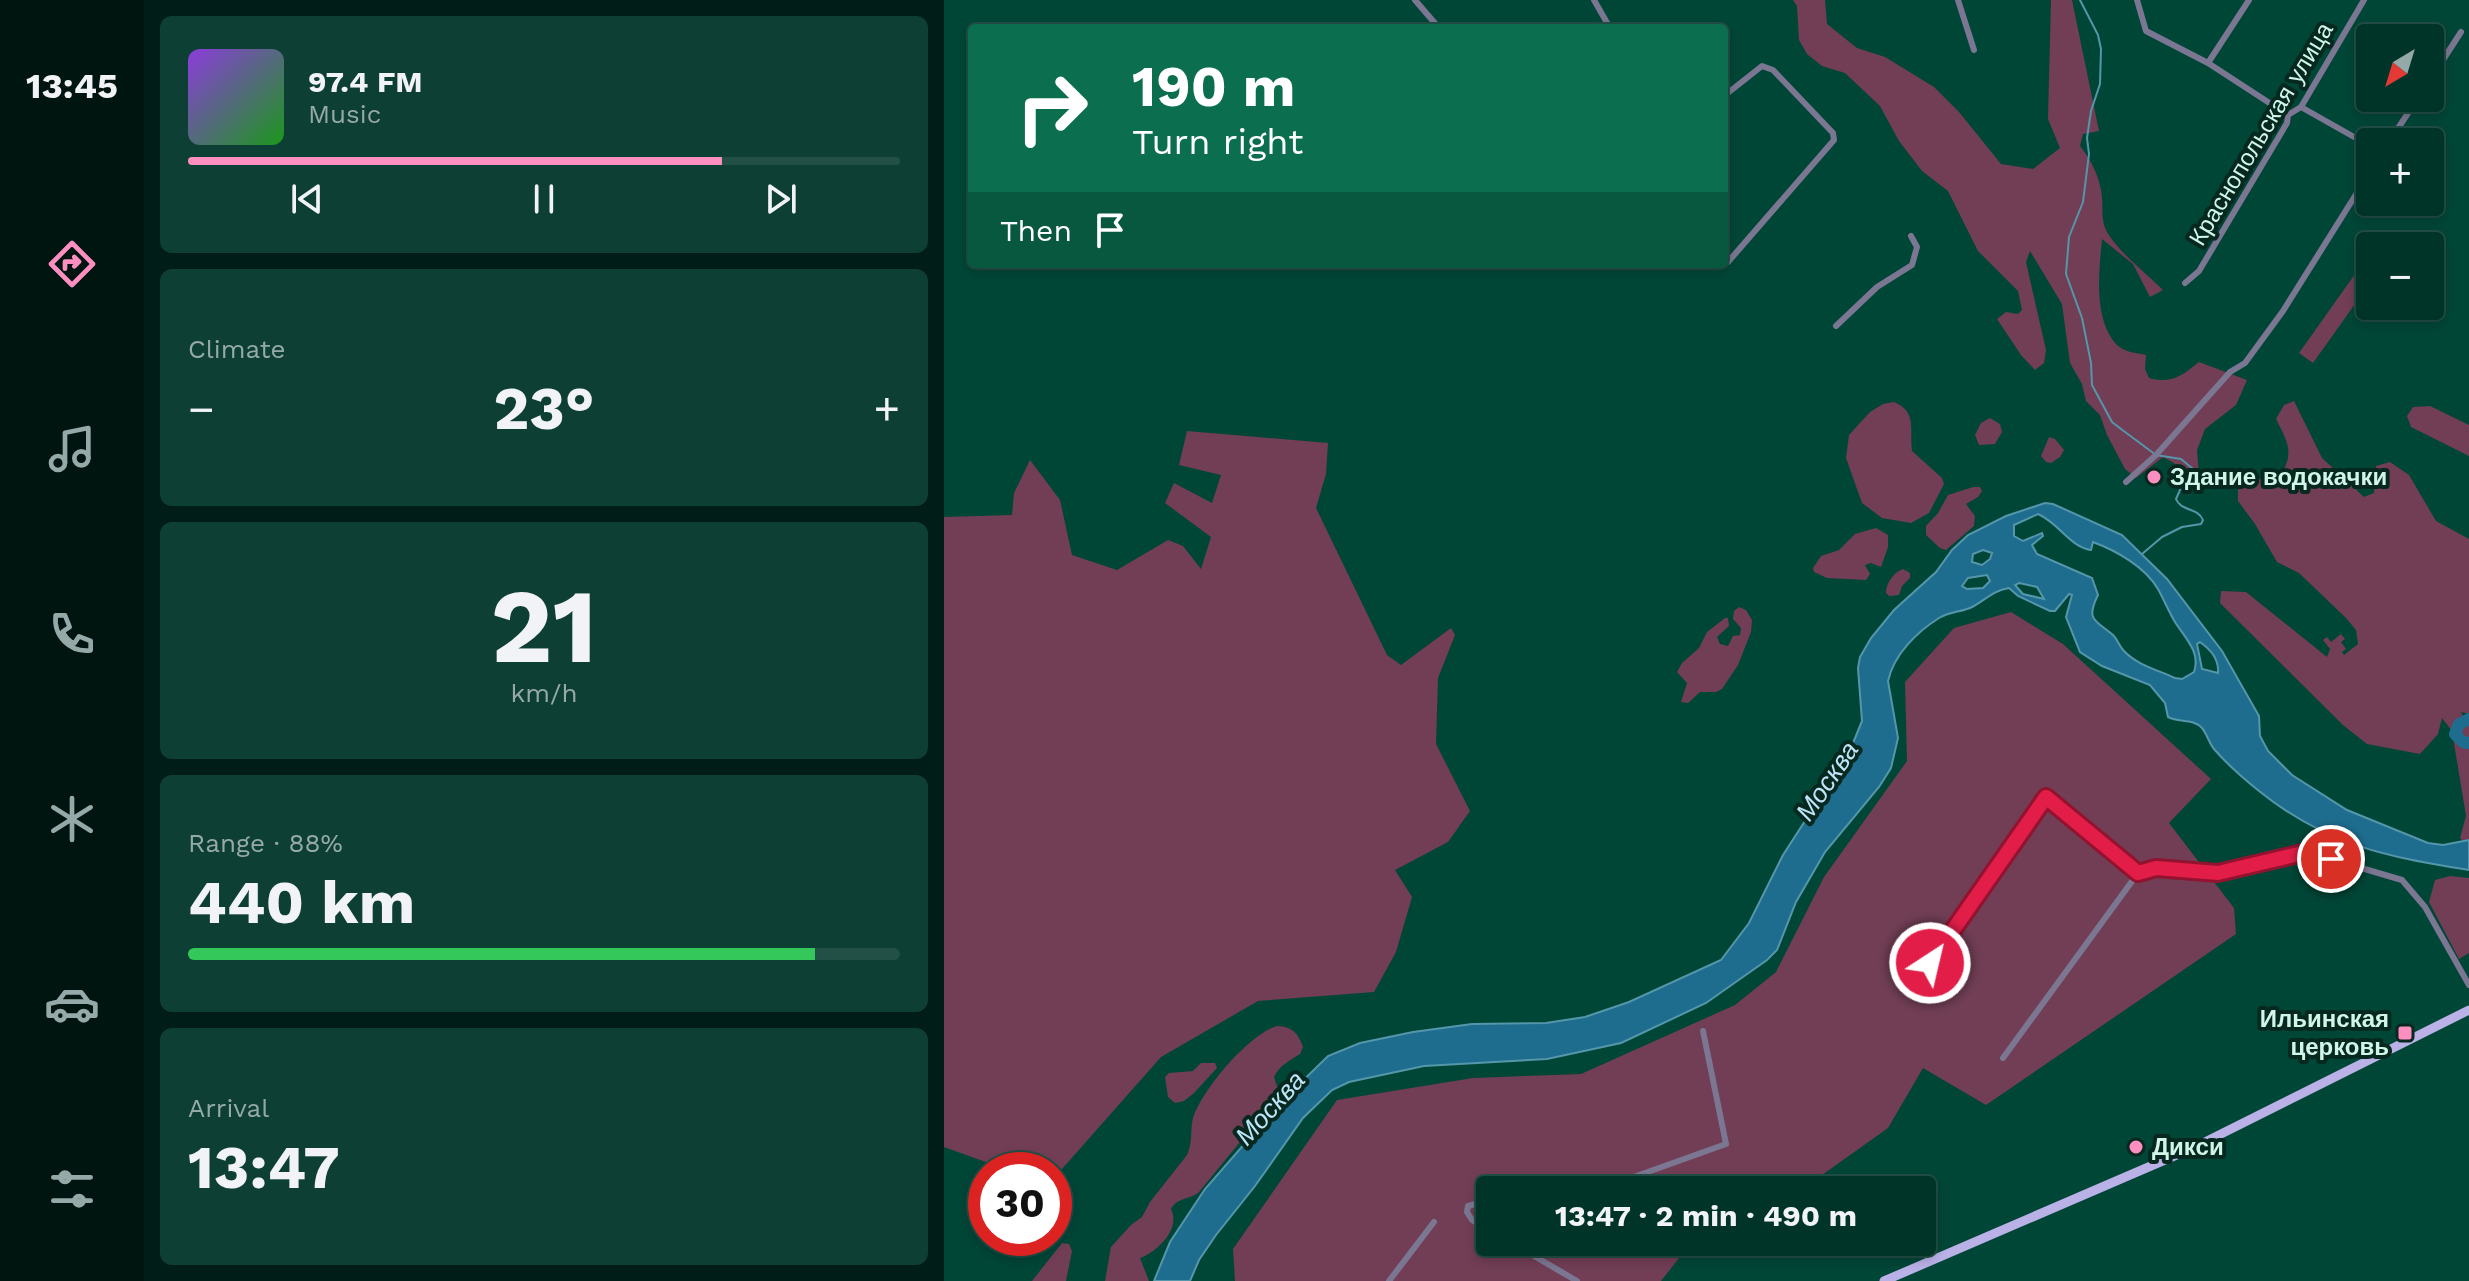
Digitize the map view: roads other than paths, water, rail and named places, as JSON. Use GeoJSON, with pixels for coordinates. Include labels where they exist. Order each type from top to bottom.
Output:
{"type":"FeatureCollection","features":[{"type":"Feature","properties":{"kind":"main road"},"geometry":{"type":"LineString","coordinates":[[1884,1281],[2195,1147],[2469,1010]]}},
{"type":"Feature","properties":{"kind":"street"},"geometry":{"type":"LineString","coordinates":[[1415,0],[1436,24]]}},
{"type":"Feature","properties":{"kind":"street"},"geometry":{"type":"LineString","coordinates":[[1594,0],[1608,24]]}},
{"type":"Feature","properties":{"kind":"street"},"geometry":{"type":"LineString","coordinates":[[1958,0],[1974,50]]}},
{"type":"Feature","properties":{"kind":"street"},"geometry":{"type":"LineString","coordinates":[[2145,0],[2138,4],[2146,31],[2208,63],[2288,115]]}},
{"type":"Feature","properties":{"kind":"street"},"geometry":{"type":"LineString","coordinates":[[2208,63],[2249,0]]}},
{"type":"Feature","properties":{"kind":"street","name":"Краснопольская улица"},"geometry":{"type":"LineString","coordinates":[[2185,283],[2199,271],[2287,123],[2288,115],[2301,107],[2364,0]]}},
{"type":"Feature","properties":{"kind":"street"},"geometry":{"type":"LineString","coordinates":[[2444,58],[2461,32]]}},
{"type":"Feature","properties":{"kind":"street"},"geometry":{"type":"LineString","coordinates":[[1728,93],[1762,66],[1773,70],[1833,133],[1834,140],[1728,260]]}},
{"type":"Feature","properties":{"kind":"street"},"geometry":{"type":"LineString","coordinates":[[2301,107],[2356,138]]}},
{"type":"Feature","properties":{"kind":"street"},"geometry":{"type":"LineString","coordinates":[[2126,482],[2156,455],[2230,372],[2245,363],[2283,311],[2356,194]]}},
{"type":"Feature","properties":{"kind":"street"},"geometry":{"type":"LineString","coordinates":[[1836,326],[1877,287],[1912,265],[1917,247],[1911,236]]}},
{"type":"Feature","properties":{"kind":"street"},"geometry":{"type":"LineString","coordinates":[[1930,963],[2046,797],[2138,873]]}},
{"type":"Feature","properties":{"kind":"street"},"geometry":{"type":"LineString","coordinates":[[2003,1058],[2138,873],[2156,868],[2218,873],[2307,852],[2402,880],[2425,907],[2469,985]]}},
{"type":"Feature","properties":{"kind":"street"},"geometry":{"type":"LineString","coordinates":[[1637,1176],[1726,1144],[1703,1031]]}},
{"type":"Feature","properties":{"kind":"street"},"geometry":{"type":"LineString","coordinates":[[1476,1204],[1468,1206],[1467,1212],[1476,1222]]}},
{"type":"Feature","properties":{"kind":"street"},"geometry":{"type":"LineString","coordinates":[[1389,1281],[1434,1222]]}},
{"type":"Feature","properties":{"kind":"street"},"geometry":{"type":"LineString","coordinates":[[1536,1256],[1577,1281]]}},
{"type":"Feature","properties":{"kind":"water"},"geometry":{"type":"Polygon","coordinates":[[[2045,503],[2053,504],[2122,535],[2167,579],[2222,651],[2259,716],[2260,736],[2268,751],[2292,775],[2347,810],[2428,843],[2443,845],[2469,840],[2469,870],[2411,860],[2358,846],[2284,809],[2236,771],[2214,749],[2198,725],[2168,717],[2165,703],[2150,685],[2102,666],[2080,652],[2066,617],[2072,595],[2069,594],[2055,611],[2050,611],[2018,596],[2009,588],[2003,589],[1970,608],[1939,618],[1915,637],[1895,662],[1888,681],[1898,738],[1891,768],[1825,852],[1796,902],[1777,950],[1767,960],[1706,1003],[1621,1043],[1547,1059],[1424,1066],[1349,1082],[1332,1090],[1303,1118],[1216,1235],[1199,1260],[1190,1281],[1154,1281],[1170,1242],[1205,1189],[1281,1102],[1328,1056],[1360,1043],[1413,1032],[1472,1024],[1546,1023],[1585,1017],[1629,1002],[1721,960],[1749,923],[1783,855],[1849,753],[1862,721],[1860,657],[1871,638],[1894,610],[1936,572],[1968,535],[2006,516],[2045,503]],[[2038,514],[2014,525],[2014,536],[2023,541],[2042,533],[2043,536],[2032,545],[2037,554],[2092,578],[2098,595],[2092,610],[2094,619],[2113,635],[2129,656],[2175,678],[2182,679],[2194,672],[2196,665],[2191,646],[2158,589],[2138,567],[2093,542],[2091,550],[2077,545],[2038,514]],[[1983,550],[1973,554],[1972,562],[1982,565],[1992,553],[1983,550]],[[1987,575],[1968,578],[1962,586],[1967,589],[1983,588],[1990,581],[1987,575]],[[2015,585],[2023,594],[2044,599],[2037,587],[2015,585]],[[2200,642],[2197,644],[2202,669],[2218,673],[2214,655],[2200,642]]]}},
{"type":"Feature","properties":{"kind":"waterway"},"geometry":{"type":"LineString","coordinates":[[2080,0],[2098,35],[2101,49],[2100,84],[2091,111],[2083,202],[2069,237],[2066,274],[2082,318],[2092,385],[2112,422],[2156,455],[2181,459],[2193,469],[2191,483],[2180,490],[2176,499],[2203,520],[2201,524],[2182,527],[2162,537],[2142,554]]}},
{"type":"Feature","properties":{"kind":"waterway"},"geometry":{"type":"LineString","coordinates":[[2469,719],[2459,724],[2455,734],[2463,742],[2469,743]]}},
{"type":"Feature","properties":{"kind":"place","name":"Здание водокачки"},"geometry":{"type":"Point","coordinates":[2154,477]}},
{"type":"Feature","properties":{"kind":"place","name":"Ильинская церковь"},"geometry":{"type":"Point","coordinates":[2405,1033]}},
{"type":"Feature","properties":{"kind":"place","name":"Дикси"},"geometry":{"type":"Point","coordinates":[2136,1147]}},
{"type":"Feature","properties":{"kind":"water label","name":"Москва"},"geometry":{"type":"Point","coordinates":[1827,781]}},
{"type":"Feature","properties":{"kind":"water label","name":"Москва"},"geometry":{"type":"Point","coordinates":[1270,1108]}}]}
